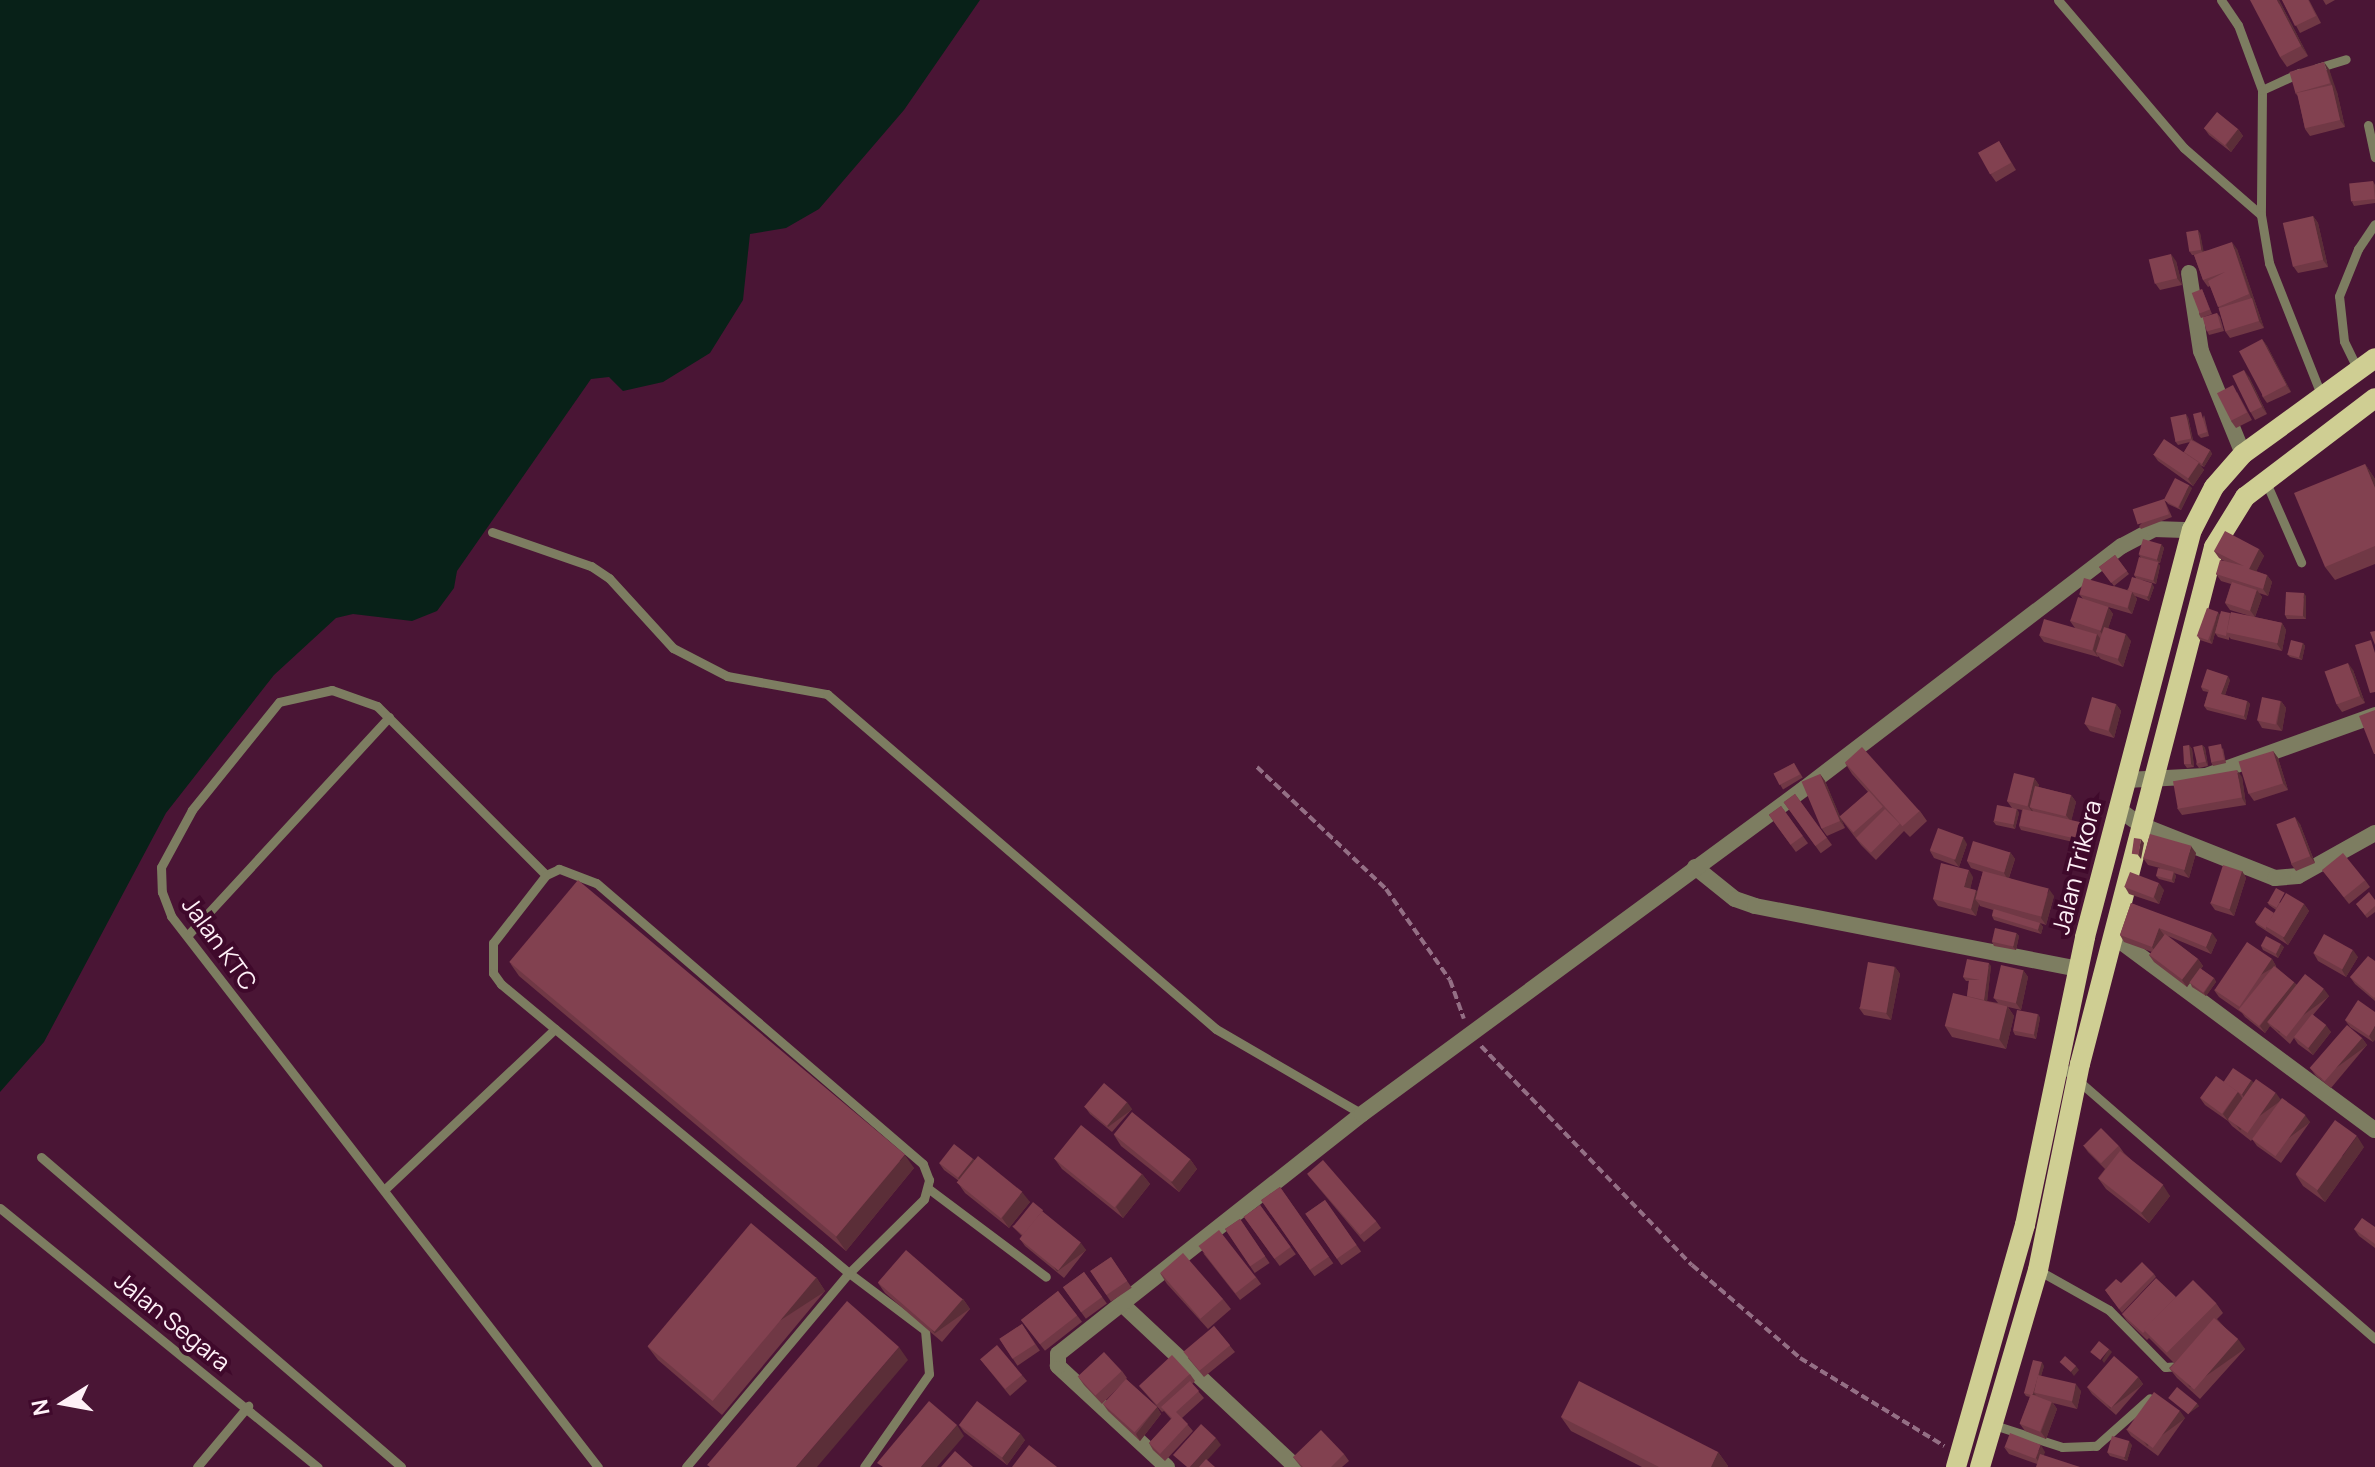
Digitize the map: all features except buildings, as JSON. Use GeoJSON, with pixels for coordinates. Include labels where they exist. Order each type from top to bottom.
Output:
{"type":"FeatureCollection","features":[{"type":"Feature","properties":{"kind":"main road","name":"Jalan Trikora"},"geometry":{"type":"LineString","coordinates":[[1958,1461],[2025,1225],[2078,969],[2192,530],[2224,473],[2243,454],[2366,364]]}},
{"type":"Feature","properties":{"kind":"main road"},"geometry":{"type":"LineString","coordinates":[[1980,1467],[2038,1270],[2077,1079],[2112,935],[2214,547],[2245,497],[2375,398]]}},
{"type":"Feature","properties":{"kind":"street"},"geometry":{"type":"LineString","coordinates":[[2189,273],[2201,351],[2243,454]]}},
{"type":"Feature","properties":{"kind":"street"},"geometry":{"type":"LineString","coordinates":[[1167,1467],[1056,1362],[1058,1354],[1124,1306],[1362,1114],[1471,1036],[2137,536],[2168,527],[2192,530]]}},
{"type":"Feature","properties":{"kind":"street"},"geometry":{"type":"LineString","coordinates":[[2126,780],[2206,776],[2375,715]]}},
{"type":"Feature","properties":{"kind":"street"},"geometry":{"type":"LineString","coordinates":[[2118,809],[2141,825],[2287,878],[2375,833]]}},
{"type":"Feature","properties":{"kind":"street"},"geometry":{"type":"LineString","coordinates":[[1695,867],[1735,899],[1755,906],[2078,969]]}},
{"type":"Feature","properties":{"kind":"street"},"geometry":{"type":"LineString","coordinates":[[2112,935],[2375,1130]]}},
{"type":"Feature","properties":{"kind":"street"},"geometry":{"type":"LineString","coordinates":[[1124,1306],[1296,1467]]}},
{"type":"Feature","properties":{"kind":"lane"},"geometry":{"type":"LineString","coordinates":[[2058,0],[2184,148],[2261,215]]}},
{"type":"Feature","properties":{"kind":"lane"},"geometry":{"type":"LineString","coordinates":[[2221,0],[2238,25],[2262,90],[2261,215],[2278,293],[2322,397]]}},
{"type":"Feature","properties":{"kind":"lane"},"geometry":{"type":"LineString","coordinates":[[2262,90],[2346,59]]}},
{"type":"Feature","properties":{"kind":"lane"},"geometry":{"type":"LineString","coordinates":[[2368,125],[2375,157]]}},
{"type":"Feature","properties":{"kind":"lane"},"geometry":{"type":"LineString","coordinates":[[2366,364],[2344,341],[2339,296],[2358,249],[2375,224]]}},
{"type":"Feature","properties":{"kind":"lane"},"geometry":{"type":"LineString","coordinates":[[2265,480],[2301,562]]}},
{"type":"Feature","properties":{"kind":"lane"},"geometry":{"type":"LineString","coordinates":[[492,532],[591,566],[609,578],[673,648],[727,676],[827,694],[1216,1029],[1362,1114]]}},
{"type":"Feature","properties":{"kind":"lane","name":"Jalan KTC"},"geometry":{"type":"LineString","coordinates":[[546,875],[377,706],[332,690],[279,702],[192,810],[161,867],[162,892],[187,936],[598,1467]]}},
{"type":"Feature","properties":{"kind":"lane"},"geometry":{"type":"LineString","coordinates":[[187,936],[389,717]]}},
{"type":"Feature","properties":{"kind":"lane"},"geometry":{"type":"LineString","coordinates":[[863,1467],[929,1374],[931,1353],[925,1330],[849,1273],[501,984],[490,957],[493,943],[546,875],[571,869],[596,883],[923,1164],[929,1189],[1046,1277]]}},
{"type":"Feature","properties":{"kind":"lane"},"geometry":{"type":"LineString","coordinates":[[384,1190],[555,1029]]}},
{"type":"Feature","properties":{"kind":"lane"},"geometry":{"type":"LineString","coordinates":[[2059,1064],[2375,1339]]}},
{"type":"Feature","properties":{"kind":"lane"},"geometry":{"type":"LineString","coordinates":[[41,1157],[401,1467]]}},
{"type":"Feature","properties":{"kind":"lane"},"geometry":{"type":"LineString","coordinates":[[686,1467],[849,1273],[929,1189]]}},
{"type":"Feature","properties":{"kind":"lane","name":"Jalan Segara"},"geometry":{"type":"LineString","coordinates":[[0,1208],[248,1406],[318,1467]]}},
{"type":"Feature","properties":{"kind":"lane"},"geometry":{"type":"LineString","coordinates":[[2038,1270],[2109,1310],[2169,1370],[2189,1358]]}},
{"type":"Feature","properties":{"kind":"lane"},"geometry":{"type":"LineString","coordinates":[[1994,1425],[2062,1447],[2096,1446],[2150,1398]]}},
{"type":"Feature","properties":{"kind":"lane"},"geometry":{"type":"LineString","coordinates":[[197,1467],[248,1406]]}},
{"type":"Feature","properties":{"kind":"path"},"geometry":{"type":"LineString","coordinates":[[1257,767],[1386,889],[1450,980],[1471,1036],[1692,1265],[1788,1348],[1958,1461]]}},
{"type":"Feature","properties":{"kind":"shaded area"},"geometry":{"type":"Polygon","coordinates":[[[0,0],[980,0],[904,110],[819,209],[786,228],[750,234],[743,300],[710,353],[663,382],[623,391],[609,377],[591,379],[457,571],[454,588],[437,611],[412,621],[353,614],[336,618],[274,675],[166,813],[44,1042],[0,1092],[0,0]]]}}]}
